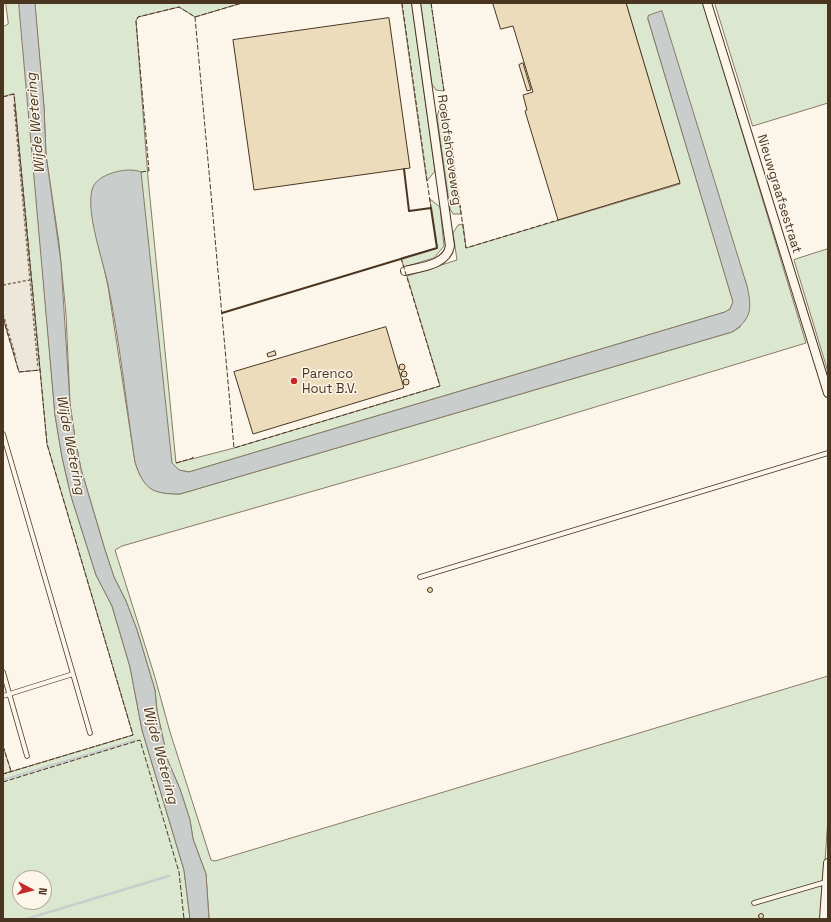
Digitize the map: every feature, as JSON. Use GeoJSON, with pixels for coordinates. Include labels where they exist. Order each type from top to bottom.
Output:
{"type":"FeatureCollection","features":[{"type":"Feature","properties":{"kind":"street","name":"Roelofshoeveweg"},"geometry":{"type":"LineString","coordinates":[[405,271],[440,261],[447,255],[450,246],[416,3]]}},
{"type":"Feature","properties":{"kind":"street","name":"Nieuwgraafsestraat"},"geometry":{"type":"LineString","coordinates":[[707,3],[828,393]]}},
{"type":"Feature","properties":{"kind":"street"},"geometry":{"type":"LineString","coordinates":[[824,919],[828,863]]}},
{"type":"Feature","properties":{"kind":"lane"},"geometry":{"type":"LineString","coordinates":[[3,434],[4,444],[90,733]]}},
{"type":"Feature","properties":{"kind":"lane"},"geometry":{"type":"LineString","coordinates":[[420,577],[828,453]]}},
{"type":"Feature","properties":{"kind":"lane"},"geometry":{"type":"LineString","coordinates":[[3,672],[28,756]]}},
{"type":"Feature","properties":{"kind":"lane"},"geometry":{"type":"LineString","coordinates":[[3,696],[73,674]]}},
{"type":"Feature","properties":{"kind":"lane"},"geometry":{"type":"LineString","coordinates":[[754,903],[826,882]]}},
{"type":"Feature","properties":{"kind":"path"},"geometry":{"type":"LineString","coordinates":[[14,104],[38,368]]}},
{"type":"Feature","properties":{"kind":"path"},"geometry":{"type":"LineString","coordinates":[[3,284],[30,280]]}},
{"type":"Feature","properties":{"kind":"path"},"geometry":{"type":"LineString","coordinates":[[3,314],[16,358]]}},
{"type":"Feature","properties":{"kind":"green space"},"geometry":{"type":"Polygon","coordinates":[[[6,3],[20,3],[55,415],[62,457],[71,496],[96,575],[112,606],[130,667],[142,730],[184,870],[190,919],[3,919],[3,774],[133,735],[47,444],[15,103],[3,98],[3,27],[8,24],[6,3]]]}},
{"type":"Feature","properties":{"kind":"green space"},"geometry":{"type":"Polygon","coordinates":[[[35,3],[242,3],[195,17],[179,7],[138,17],[136,21],[148,178],[176,463],[234,448],[440,386],[407,276],[457,260],[453,233],[458,225],[463,224],[466,248],[680,184],[626,3],[703,3],[806,343],[411,463],[122,546],[115,550],[154,674],[170,732],[211,860],[215,861],[828,676],[828,818],[821,919],[209,919],[206,874],[193,839],[190,820],[180,789],[168,761],[157,711],[155,690],[137,630],[126,601],[114,577],[81,469],[70,404],[66,314],[59,243],[46,155],[44,107],[35,3]],[[648,19],[733,302],[730,309],[725,312],[189,472],[179,470],[172,464],[96,233],[108,286],[135,462],[142,478],[150,488],[163,493],[171,494],[180,494],[732,332],[740,327],[747,286],[648,19]]]}},
{"type":"Feature","properties":{"kind":"green space"},"geometry":{"type":"Polygon","coordinates":[[[402,3],[412,3],[435,171],[427,181],[402,3]]]}},
{"type":"Feature","properties":{"kind":"green space"},"geometry":{"type":"Polygon","coordinates":[[[421,3],[431,3],[444,91],[436,90],[432,84],[421,3]]]}},
{"type":"Feature","properties":{"kind":"green space"},"geometry":{"type":"Polygon","coordinates":[[[715,3],[828,3],[828,103],[753,126],[715,3]]]}},
{"type":"Feature","properties":{"kind":"green space"},"geometry":{"type":"Polygon","coordinates":[[[446,106],[461,214],[453,214],[450,209],[437,117],[439,110],[446,106]]]}},
{"type":"Feature","properties":{"kind":"green space"},"geometry":{"type":"Polygon","coordinates":[[[430,199],[440,207],[444,246],[434,258],[404,267],[401,258],[437,248],[430,199]]]}},
{"type":"Feature","properties":{"kind":"green space"},"geometry":{"type":"Polygon","coordinates":[[[828,249],[828,372],[794,260],[828,249]]]}},
{"type":"Feature","properties":{"kind":"shaded area"},"geometry":{"type":"Polygon","coordinates":[[[14,94],[40,370],[19,372],[3,318],[3,97],[14,94]]]}},
{"type":"Feature","properties":{"kind":"shaded area"},"geometry":{"type":"Polygon","coordinates":[[[3,746],[11,771],[3,774],[3,746]]]}},
{"type":"Feature","properties":{"kind":"water","name":"Wijde Wetering"},"geometry":{"type":"Polygon","coordinates":[[[19,3],[35,3],[44,107],[46,155],[61,263],[70,404],[81,469],[114,577],[126,601],[137,630],[155,690],[157,711],[168,761],[180,789],[190,820],[193,839],[206,874],[209,919],[190,919],[184,870],[142,730],[130,667],[112,606],[96,575],[71,496],[62,457],[55,415],[19,3]]]}},
{"type":"Feature","properties":{"kind":"water"},"geometry":{"type":"Polygon","coordinates":[[[662,11],[747,286],[750,307],[747,318],[739,327],[732,332],[180,494],[155,491],[146,484],[138,471],[135,462],[112,307],[91,211],[92,190],[94,184],[105,176],[113,173],[128,170],[141,172],[172,463],[179,470],[189,472],[725,312],[730,309],[733,302],[648,19],[648,16],[662,11]]]}},
{"type":"Feature","properties":{"kind":"building"},"geometry":{"type":"Polygon","coordinates":[[[493,3],[626,3],[680,183],[558,220],[525,111],[527,110],[523,95],[533,92],[513,26],[501,29],[493,3]]]}},
{"type":"Feature","properties":{"kind":"building"},"geometry":{"type":"Polygon","coordinates":[[[389,18],[410,168],[254,190],[233,40],[389,18]]]}},
{"type":"Feature","properties":{"kind":"building"},"geometry":{"type":"Polygon","coordinates":[[[523,63],[531,90],[527,91],[519,65],[523,63]]]}},
{"type":"Feature","properties":{"kind":"building"},"geometry":{"type":"Polygon","coordinates":[[[386,327],[404,388],[253,434],[234,372],[386,327]]]}},
{"type":"Feature","properties":{"kind":"building"},"geometry":{"type":"Polygon","coordinates":[[[275,351],[276,355],[268,357],[267,354],[275,351]]]}},
{"type":"Feature","properties":{"kind":"building"},"geometry":{"type":"Polygon","coordinates":[[[402,364],[405,367],[402,370],[399,367],[402,364]]]}},
{"type":"Feature","properties":{"kind":"building"},"geometry":{"type":"Polygon","coordinates":[[[404,371],[407,374],[404,377],[401,374],[404,371]]]}},
{"type":"Feature","properties":{"kind":"building"},"geometry":{"type":"Polygon","coordinates":[[[406,379],[409,382],[406,385],[403,382],[406,379]]]}},
{"type":"Feature","properties":{"kind":"building"},"geometry":{"type":"Polygon","coordinates":[[[430,587],[433,590],[430,593],[427,590],[430,587]]]}},
{"type":"Feature","properties":{"kind":"building"},"geometry":{"type":"Polygon","coordinates":[[[761,913],[764,916],[761,919],[758,916],[761,913]]]}},
{"type":"Feature","properties":{"kind":"waterway"},"geometry":{"type":"LineString","coordinates":[[3,780],[136,740]]}},
{"type":"Feature","properties":{"kind":"waterway"},"geometry":{"type":"LineString","coordinates":[[26,919],[169,876]]}},
{"type":"Feature","properties":{"kind":"fence"},"geometry":{"type":"LineString","coordinates":[[195,17],[242,3]]}},
{"type":"Feature","properties":{"kind":"fence"},"geometry":{"type":"LineString","coordinates":[[402,3],[431,208]]}},
{"type":"Feature","properties":{"kind":"fence"},"geometry":{"type":"LineString","coordinates":[[431,3],[444,91]]}},
{"type":"Feature","properties":{"kind":"fence"},"geometry":{"type":"LineString","coordinates":[[141,172],[149,171],[136,21],[138,17],[179,7],[195,17],[234,448],[440,386],[401,258]]}},
{"type":"Feature","properties":{"kind":"fence"},"geometry":{"type":"LineString","coordinates":[[3,97],[14,94],[47,444],[133,735],[3,774]]}},
{"type":"Feature","properties":{"kind":"fence"},"geometry":{"type":"LineString","coordinates":[[446,106],[466,248],[558,220]]}},
{"type":"Feature","properties":{"kind":"fence"},"geometry":{"type":"LineString","coordinates":[[3,318],[19,372],[40,370]]}},
{"type":"Feature","properties":{"kind":"fence"},"geometry":{"type":"LineString","coordinates":[[176,463],[193,458],[192,455]]}},
{"type":"Feature","properties":{"kind":"fence"},"geometry":{"type":"LineString","coordinates":[[3,782],[140,740],[179,872],[184,919]]}},
{"type":"Feature","properties":{"kind":"fence"},"geometry":{"type":"LineString","coordinates":[[3,746],[11,771]]}},
{"type":"Feature","properties":{"kind":"wall"},"geometry":{"type":"LineString","coordinates":[[222,313],[437,248],[431,208],[409,211],[404,169]]}},
{"type":"Feature","properties":{"kind":"place","name":"Parenco Hout B.V."},"geometry":{"type":"Point","coordinates":[294,381]}}]}
